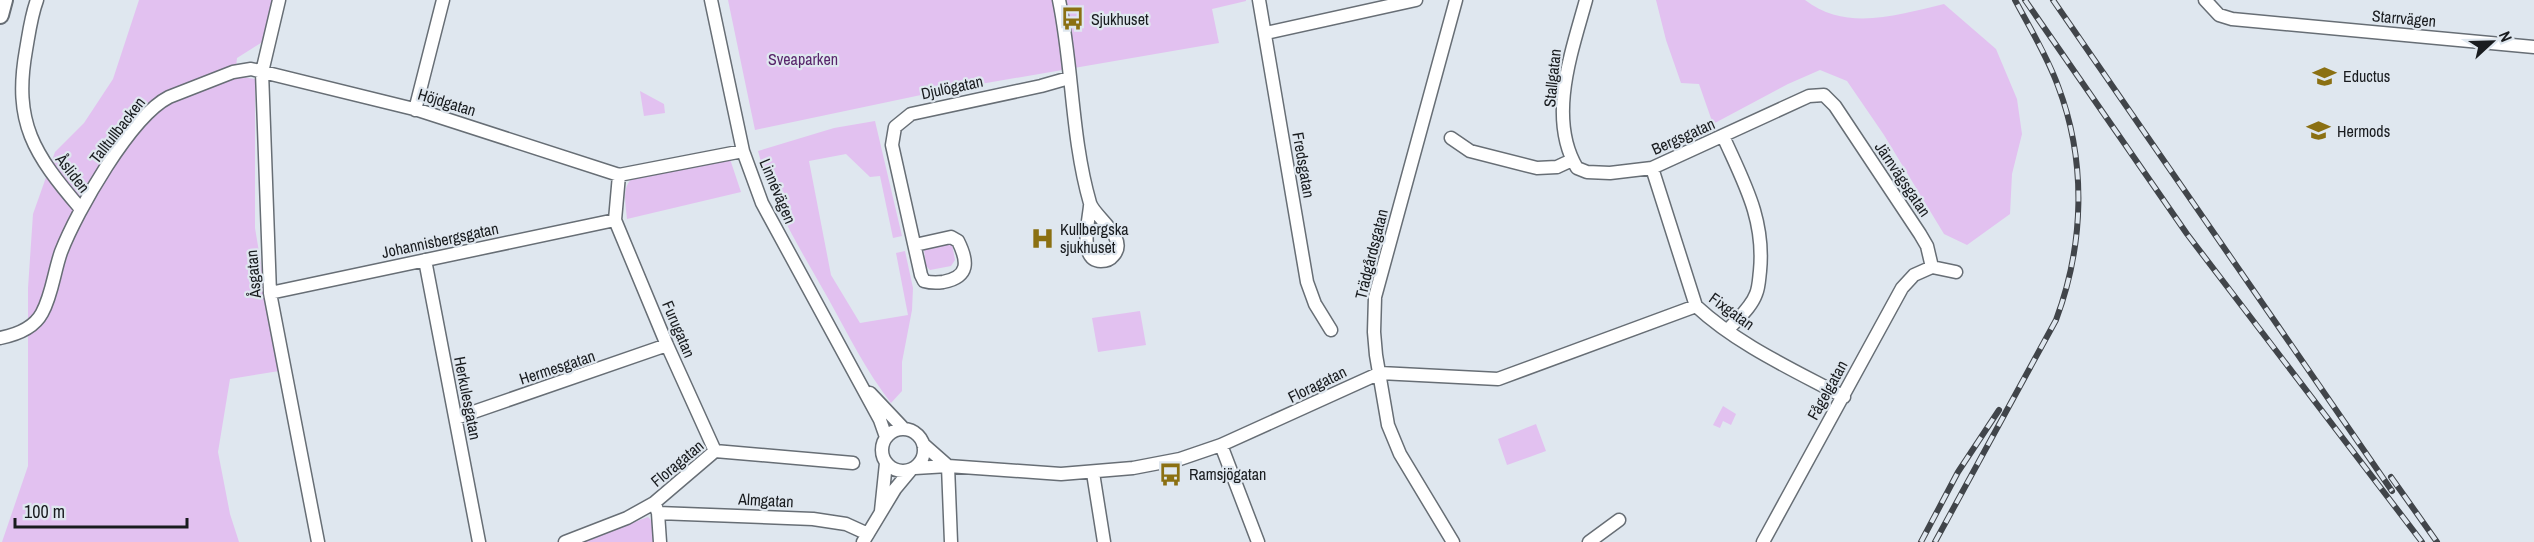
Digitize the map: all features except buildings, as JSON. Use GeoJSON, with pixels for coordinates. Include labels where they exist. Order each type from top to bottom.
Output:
{"type":"FeatureCollection","features":[{"type":"Feature","properties":{"kind":"main road"},"geometry":{"type":"LineString","coordinates":[[0,15],[4,0]]}},
{"type":"Feature","properties":{"kind":"street","name":"Åsliden"},"geometry":{"type":"LineString","coordinates":[[0,338],[14,336],[42,314],[61,254],[80,208],[42,159],[22,112],[21,89],[24,59],[37,0]]}},
{"type":"Feature","properties":{"kind":"street","name":"Åsgatan"},"geometry":{"type":"LineString","coordinates":[[279,0],[262,72],[270,293],[318,542]]}},
{"type":"Feature","properties":{"kind":"street"},"geometry":{"type":"LineString","coordinates":[[414,110],[443,0]]}},
{"type":"Feature","properties":{"kind":"street","name":"Linnévägen"},"geometry":{"type":"LineString","coordinates":[[711,0],[743,152],[762,203],[880,420],[886,437]]}},
{"type":"Feature","properties":{"kind":"street"},"geometry":{"type":"LineString","coordinates":[[1059,0],[1090,206]]}},
{"type":"Feature","properties":{"kind":"street","name":"Fredsgatan"},"geometry":{"type":"LineString","coordinates":[[1259,0],[1307,282],[1315,304],[1331,330]]}},
{"type":"Feature","properties":{"kind":"street"},"geometry":{"type":"LineString","coordinates":[[1266,33],[1416,0]]}},
{"type":"Feature","properties":{"kind":"street","name":"Trädgårdsgatan"},"geometry":{"type":"LineString","coordinates":[[1453,542],[1397,447],[1388,425],[1374,332],[1375,297],[1456,0]]}},
{"type":"Feature","properties":{"kind":"street","name":"Stallgatan"},"geometry":{"type":"LineString","coordinates":[[1572,160],[1567,146],[1564,124],[1566,69],[1586,0]]}},
{"type":"Feature","properties":{"kind":"street","name":"Starrvägen"},"geometry":{"type":"LineString","coordinates":[[2205,0],[2219,15],[2232,19],[2534,47]]}},
{"type":"Feature","properties":{"kind":"street","name":"Talltullbacken"},"geometry":{"type":"LineString","coordinates":[[80,208],[129,136],[159,102],[237,71],[251,69],[262,72]]}},
{"type":"Feature","properties":{"kind":"street","name":"Höjdgatan"},"geometry":{"type":"LineString","coordinates":[[262,72],[414,110],[619,175],[743,152]]}},
{"type":"Feature","properties":{"kind":"street","name":"Djulögatan"},"geometry":{"type":"LineString","coordinates":[[915,245],[951,237],[958,241],[965,266],[964,271],[954,280],[930,283],[924,281],[915,245],[892,145],[895,127],[902,119],[923,110],[1041,86],[1069,78]]}},
{"type":"Feature","properties":{"kind":"street","name":"Bergsgatan"},"geometry":{"type":"LineString","coordinates":[[1572,160],[1577,168],[1587,172],[1610,173],[1652,168],[1809,96],[1824,95]]}},
{"type":"Feature","properties":{"kind":"street","name":"Järnvägsgatan"},"geometry":{"type":"LineString","coordinates":[[1824,95],[1834,106],[1920,234],[1927,246],[1932,267]]}},
{"type":"Feature","properties":{"kind":"street"},"geometry":{"type":"LineString","coordinates":[[1724,136],[1752,199],[1761,237],[1758,290],[1728,330]]}},
{"type":"Feature","properties":{"kind":"street"},"geometry":{"type":"LineString","coordinates":[[1451,138],[1470,151],[1537,168],[1557,166],[1572,160]]}},
{"type":"Feature","properties":{"kind":"street","name":"Fixgatan"},"geometry":{"type":"LineString","coordinates":[[1652,168],[1696,306],[1728,330],[1844,397]]}},
{"type":"Feature","properties":{"kind":"street"},"geometry":{"type":"LineString","coordinates":[[615,220],[619,175]]}},
{"type":"Feature","properties":{"kind":"street","name":"Johannisbergsgatan"},"geometry":{"type":"LineString","coordinates":[[270,293],[615,220]]}},
{"type":"Feature","properties":{"kind":"street","name":"Furugatan"},"geometry":{"type":"LineString","coordinates":[[615,220],[667,345],[715,451]]}},
{"type":"Feature","properties":{"kind":"street","name":"Herkulesgatan"},"geometry":{"type":"LineString","coordinates":[[424,260],[479,542]]}},
{"type":"Feature","properties":{"kind":"street"},"geometry":{"type":"LineString","coordinates":[[1932,267],[1956,272]]}},
{"type":"Feature","properties":{"kind":"street","name":"Fågelgatan"},"geometry":{"type":"LineString","coordinates":[[1764,542],[1902,288],[1914,275],[1932,267]]}},
{"type":"Feature","properties":{"kind":"street","name":"Floragatan"},"geometry":{"type":"LineString","coordinates":[[913,469],[948,466],[1040,474],[1093,473],[1180,459],[1221,446],[1380,373],[1498,379],[1696,306]]}},
{"type":"Feature","properties":{"kind":"street","name":"Hermesgatan"},"geometry":{"type":"LineString","coordinates":[[456,418],[667,345]]}},
{"type":"Feature","properties":{"kind":"street","name":"Linnévägen"},"geometry":{"type":"LineString","coordinates":[[857,379],[904,429]]}},
{"type":"Feature","properties":{"kind":"street"},"geometry":{"type":"LineString","coordinates":[[881,515],[886,464],[882,449],[886,437],[904,429],[913,432],[948,466],[951,542]]}},
{"type":"Feature","properties":{"kind":"street"},"geometry":{"type":"LineString","coordinates":[[866,538],[895,489],[923,458],[923,444]]}},
{"type":"Feature","properties":{"kind":"street"},"geometry":{"type":"LineString","coordinates":[[1221,446],[1258,542]]}},
{"type":"Feature","properties":{"kind":"street","name":"Floragatan"},"geometry":{"type":"LineString","coordinates":[[566,542],[656,508],[715,451],[853,463]]}},
{"type":"Feature","properties":{"kind":"street"},"geometry":{"type":"LineString","coordinates":[[886,464],[896,471],[913,469]]}},
{"type":"Feature","properties":{"kind":"street"},"geometry":{"type":"LineString","coordinates":[[1093,473],[1104,542]]}},
{"type":"Feature","properties":{"kind":"street"},"geometry":{"type":"LineString","coordinates":[[656,508],[660,542]]}},
{"type":"Feature","properties":{"kind":"street","name":"Almgatan"},"geometry":{"type":"LineString","coordinates":[[656,508],[813,519],[846,524],[866,538]]}},
{"type":"Feature","properties":{"kind":"street"},"geometry":{"type":"LineString","coordinates":[[1589,542],[1618,520]]}},
{"type":"Feature","properties":{"kind":"green space"},"geometry":{"type":"Polygon","coordinates":[[[139,0],[273,0],[264,41],[237,58],[235,76],[255,79],[255,228],[279,371],[230,379],[218,452],[230,514],[239,542],[2,542],[28,466],[28,288],[33,214],[55,152],[84,123],[113,79],[139,0]]]}},
{"type":"Feature","properties":{"kind":"green space","name":"Sveaparken"},"geometry":{"type":"Polygon","coordinates":[[[728,0],[1246,1],[1212,9],[1219,43],[940,91],[755,130],[728,0]]]}},
{"type":"Feature","properties":{"kind":"green space"},"geometry":{"type":"Polygon","coordinates":[[[1656,0],[1805,0],[1821,10],[1838,16],[1855,18],[1890,16],[1944,4],[1996,49],[2017,99],[2022,134],[2012,174],[2010,214],[1967,245],[1944,234],[1884,135],[1847,81],[1820,70],[1788,84],[1713,124],[1699,84],[1681,83],[1666,40],[1656,0]]]}},
{"type":"Feature","properties":{"kind":"green space"},"geometry":{"type":"Polygon","coordinates":[[[640,91],[664,104],[665,113],[644,116],[640,91]]]}},
{"type":"Feature","properties":{"kind":"green space"},"geometry":{"type":"Polygon","coordinates":[[[875,121],[902,236],[893,238],[880,176],[870,177],[846,154],[809,161],[831,275],[860,323],[908,315],[896,253],[905,251],[913,288],[912,310],[902,362],[902,391],[891,403],[858,353],[789,228],[771,190],[758,151],[834,128],[875,121]]]}},
{"type":"Feature","properties":{"kind":"green space"},"geometry":{"type":"Polygon","coordinates":[[[730,159],[741,192],[627,219],[626,191],[633,178],[730,159]]]}},
{"type":"Feature","properties":{"kind":"green space"},"geometry":{"type":"Polygon","coordinates":[[[948,242],[952,244],[955,260],[951,266],[930,270],[926,266],[924,249],[927,245],[948,242]]]}},
{"type":"Feature","properties":{"kind":"green space"},"geometry":{"type":"Polygon","coordinates":[[[1140,311],[1146,345],[1098,352],[1092,318],[1140,311]]]}},
{"type":"Feature","properties":{"kind":"green space"},"geometry":{"type":"Polygon","coordinates":[[[1723,406],[1736,414],[1731,425],[1723,421],[1720,428],[1713,425],[1723,406]]]}},
{"type":"Feature","properties":{"kind":"green space"},"geometry":{"type":"Polygon","coordinates":[[[1536,424],[1546,451],[1507,465],[1498,439],[1536,424]]]}},
{"type":"Feature","properties":{"kind":"green space"},"geometry":{"type":"Polygon","coordinates":[[[648,517],[653,522],[654,542],[581,542],[648,517]]]}},
{"type":"Feature","properties":{"kind":"railway"},"geometry":{"type":"LineString","coordinates":[[1935,542],[2056,320],[2065,292],[2077,233],[2077,174],[2074,144],[2067,115],[2049,64],[2015,0]]}},
{"type":"Feature","properties":{"kind":"railway"},"geometry":{"type":"LineString","coordinates":[[2025,0],[2187,234],[2422,542]]}},
{"type":"Feature","properties":{"kind":"railway"},"geometry":{"type":"LineString","coordinates":[[2053,0],[2392,491]]}},
{"type":"Feature","properties":{"kind":"railway"},"geometry":{"type":"LineString","coordinates":[[1921,542],[1958,472],[1999,410]]}},
{"type":"Feature","properties":{"kind":"railway"},"geometry":{"type":"LineString","coordinates":[[2391,477],[2437,542]]}},
{"type":"Feature","properties":{"kind":"place","name":"Sjukhuset"},"geometry":{"type":"Point","coordinates":[1073,19]}},
{"type":"Feature","properties":{"kind":"place","name":"Eductus"},"geometry":{"type":"Point","coordinates":[2325,76]}},
{"type":"Feature","properties":{"kind":"place","name":"Hermods"},"geometry":{"type":"Point","coordinates":[2319,131]}},
{"type":"Feature","properties":{"kind":"place","name":"Kullbergska sjukhuset"},"geometry":{"type":"Point","coordinates":[1042,238]}},
{"type":"Feature","properties":{"kind":"place","name":"Ramsjögatan"},"geometry":{"type":"Point","coordinates":[1171,474]}}]}
